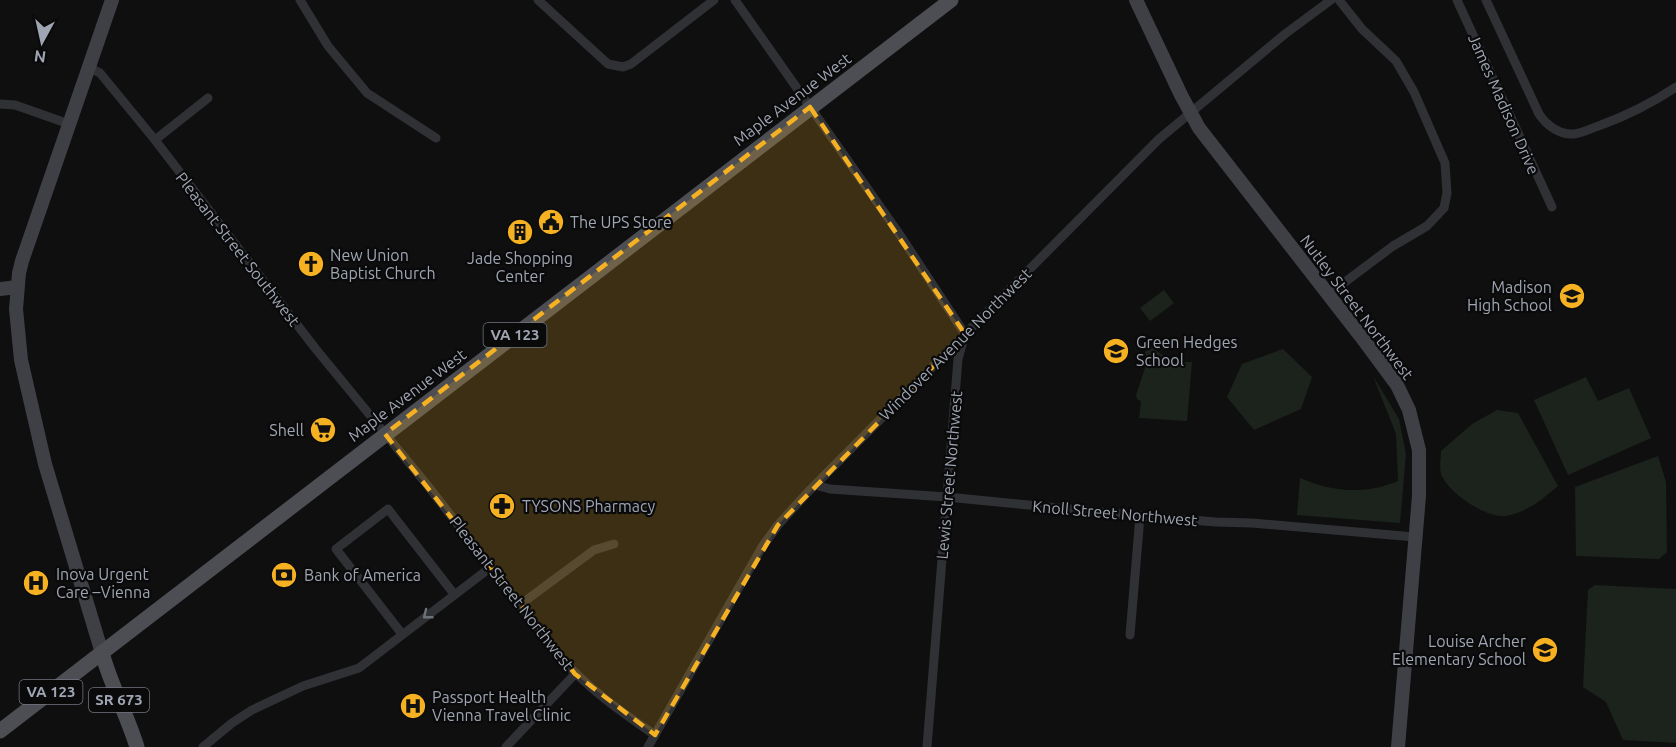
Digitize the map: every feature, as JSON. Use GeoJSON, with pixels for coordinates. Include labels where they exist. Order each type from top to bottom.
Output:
{"type":"FeatureCollection","features":[{"type":"Feature","properties":{"kind":"main road","name":"Maple Avenue West"},"geometry":{"type":"LineString","coordinates":[[0,731],[810,107],[951,0],[962,0]]}},
{"type":"Feature","properties":{"kind":"main road","name":"SR 673"},"geometry":{"type":"LineString","coordinates":[[102,653],[110,679],[125,711],[136,747]]}},
{"type":"Feature","properties":{"kind":"street"},"geometry":{"type":"LineString","coordinates":[[300,0],[328,46],[367,93],[436,138]]}},
{"type":"Feature","properties":{"kind":"street"},"geometry":{"type":"LineString","coordinates":[[538,0],[608,64],[624,67],[714,0]]}},
{"type":"Feature","properties":{"kind":"street"},"geometry":{"type":"LineString","coordinates":[[735,0],[966,334]]}},
{"type":"Feature","properties":{"kind":"street","name":"Nutley Street Northwest"},"geometry":{"type":"LineString","coordinates":[[1136,0],[1190,112],[1210,143],[1329,294],[1397,385],[1409,410],[1415,428],[1419,460],[1419,496],[1398,747]]}},
{"type":"Feature","properties":{"kind":"street","name":"Windover Avenue Northwest"},"geometry":{"type":"LineString","coordinates":[[648,747],[762,547],[778,525],[1159,139],[1285,34],[1331,0]]}},
{"type":"Feature","properties":{"kind":"street"},"geometry":{"type":"LineString","coordinates":[[1329,294],[1393,246],[1427,226],[1443,208],[1447,193],[1444,163],[1414,92],[1396,61],[1362,29],[1339,0]]}},
{"type":"Feature","properties":{"kind":"street","name":"James Madison Drive"},"geometry":{"type":"LineString","coordinates":[[1457,0],[1552,207]]}},
{"type":"Feature","properties":{"kind":"street"},"geometry":{"type":"LineString","coordinates":[[1486,0],[1539,114],[1545,123],[1562,132],[1572,134],[1584,132],[1615,120],[1642,108],[1676,87]]}},
{"type":"Feature","properties":{"kind":"street"},"geometry":{"type":"LineString","coordinates":[[102,653],[45,464],[17,336],[17,287],[22,261],[110,1]]}},
{"type":"Feature","properties":{"kind":"street","name":"Pleasant Street Southwest"},"geometry":{"type":"LineString","coordinates":[[88,68],[100,73],[155,140],[315,348],[385,434]]}},
{"type":"Feature","properties":{"kind":"street"},"geometry":{"type":"LineString","coordinates":[[155,140],[208,98]]}},
{"type":"Feature","properties":{"kind":"street"},"geometry":{"type":"LineString","coordinates":[[0,105],[15,105],[69,124]]}},
{"type":"Feature","properties":{"kind":"street"},"geometry":{"type":"LineString","coordinates":[[0,289],[17,287]]}},
{"type":"Feature","properties":{"kind":"street","name":"Lewis Street Northwest"},"geometry":{"type":"LineString","coordinates":[[927,747],[958,359],[966,334]]}},
{"type":"Feature","properties":{"kind":"street","name":"Pleasant Street Northwest"},"geometry":{"type":"LineString","coordinates":[[385,434],[575,674],[614,707],[655,735]]}},
{"type":"Feature","properties":{"kind":"street","name":"Knoll Street Northwest"},"geometry":{"type":"LineString","coordinates":[[815,485],[830,489],[947,497],[1140,516],[1415,537]]}},
{"type":"Feature","properties":{"kind":"street"},"geometry":{"type":"LineString","coordinates":[[402,634],[336,549],[388,509],[454,594]]}},
{"type":"Feature","properties":{"kind":"street"},"geometry":{"type":"LineString","coordinates":[[1130,635],[1140,516]]}},
{"type":"Feature","properties":{"kind":"street"},"geometry":{"type":"LineString","coordinates":[[521,604],[594,550],[614,544]]}},
{"type":"Feature","properties":{"kind":"street"},"geometry":{"type":"LineString","coordinates":[[203,747],[252,710],[303,686],[359,668],[491,567]]}},
{"type":"Feature","properties":{"kind":"street"},"geometry":{"type":"LineString","coordinates":[[506,747],[575,674]]}},
{"type":"Feature","properties":{"kind":"highlighted area"},"geometry":{"type":"Polygon","coordinates":[[[810,107],[965,334],[778,525],[655,735],[575,674],[385,434],[810,107]]]}},
{"type":"Feature","properties":{"kind":"shaded area"},"geometry":{"type":"Polygon","coordinates":[[[1164,290],[1174,303],[1150,321],[1140,308],[1164,290]]]}},
{"type":"Feature","properties":{"kind":"shaded area"},"geometry":{"type":"Polygon","coordinates":[[[1151,347],[1173,362],[1192,362],[1187,421],[1139,418],[1141,401],[1136,395],[1146,365],[1144,353],[1151,347]]]}},
{"type":"Feature","properties":{"kind":"shaded area"},"geometry":{"type":"Polygon","coordinates":[[[1283,349],[1312,377],[1301,409],[1254,430],[1227,397],[1242,364],[1283,349]]]}},
{"type":"Feature","properties":{"kind":"shaded area"},"geometry":{"type":"Polygon","coordinates":[[[1373,376],[1399,419],[1406,454],[1400,523],[1297,515],[1300,478],[1324,486],[1349,490],[1373,488],[1398,481],[1396,434],[1373,376]]]}},
{"type":"Feature","properties":{"kind":"shaded area"},"geometry":{"type":"Polygon","coordinates":[[[1586,377],[1598,401],[1629,388],[1651,438],[1568,475],[1534,400],[1586,377]]]}},
{"type":"Feature","properties":{"kind":"shaded area"},"geometry":{"type":"Polygon","coordinates":[[[1497,410],[1518,413],[1558,486],[1527,509],[1505,516],[1497,516],[1478,509],[1459,496],[1445,481],[1440,468],[1441,451],[1472,424],[1497,410]]]}},
{"type":"Feature","properties":{"kind":"shaded area"},"geometry":{"type":"Polygon","coordinates":[[[1658,456],[1666,482],[1667,552],[1659,559],[1576,556],[1575,487],[1658,456]]]}},
{"type":"Feature","properties":{"kind":"shaded area"},"geometry":{"type":"Polygon","coordinates":[[[1595,585],[1676,589],[1676,743],[1623,740],[1606,702],[1583,687],[1588,590],[1595,585]]]}},
{"type":"Feature","properties":{"kind":"place","name":"The UPS Store"},"geometry":{"type":"Point","coordinates":[551,222]}},
{"type":"Feature","properties":{"kind":"place","name":"Jade Shopping Center"},"geometry":{"type":"Point","coordinates":[520,232]}},
{"type":"Feature","properties":{"kind":"place","name":"New Union Baptist Church"},"geometry":{"type":"Point","coordinates":[311,264]}},
{"type":"Feature","properties":{"kind":"place","name":"Madison High School"},"geometry":{"type":"Point","coordinates":[1572,296]}},
{"type":"Feature","properties":{"kind":"place","name":"Green Hedges School"},"geometry":{"type":"Point","coordinates":[1116,351]}},
{"type":"Feature","properties":{"kind":"place","name":"Shell"},"geometry":{"type":"Point","coordinates":[323,430]}},
{"type":"Feature","properties":{"kind":"place","name":"TYSONS Pharmacy"},"geometry":{"type":"Point","coordinates":[502,506]}},
{"type":"Feature","properties":{"kind":"place","name":"Bank of America"},"geometry":{"type":"Point","coordinates":[284,575]}},
{"type":"Feature","properties":{"kind":"place","name":"Inova Urgent Care –Vienna"},"geometry":{"type":"Point","coordinates":[36,583]}},
{"type":"Feature","properties":{"kind":"place","name":"Louise Archer Elementary School"},"geometry":{"type":"Point","coordinates":[1545,650]}},
{"type":"Feature","properties":{"kind":"place","name":"Passport Health Vienna Travel Clinic"},"geometry":{"type":"Point","coordinates":[413,706]}}]}
